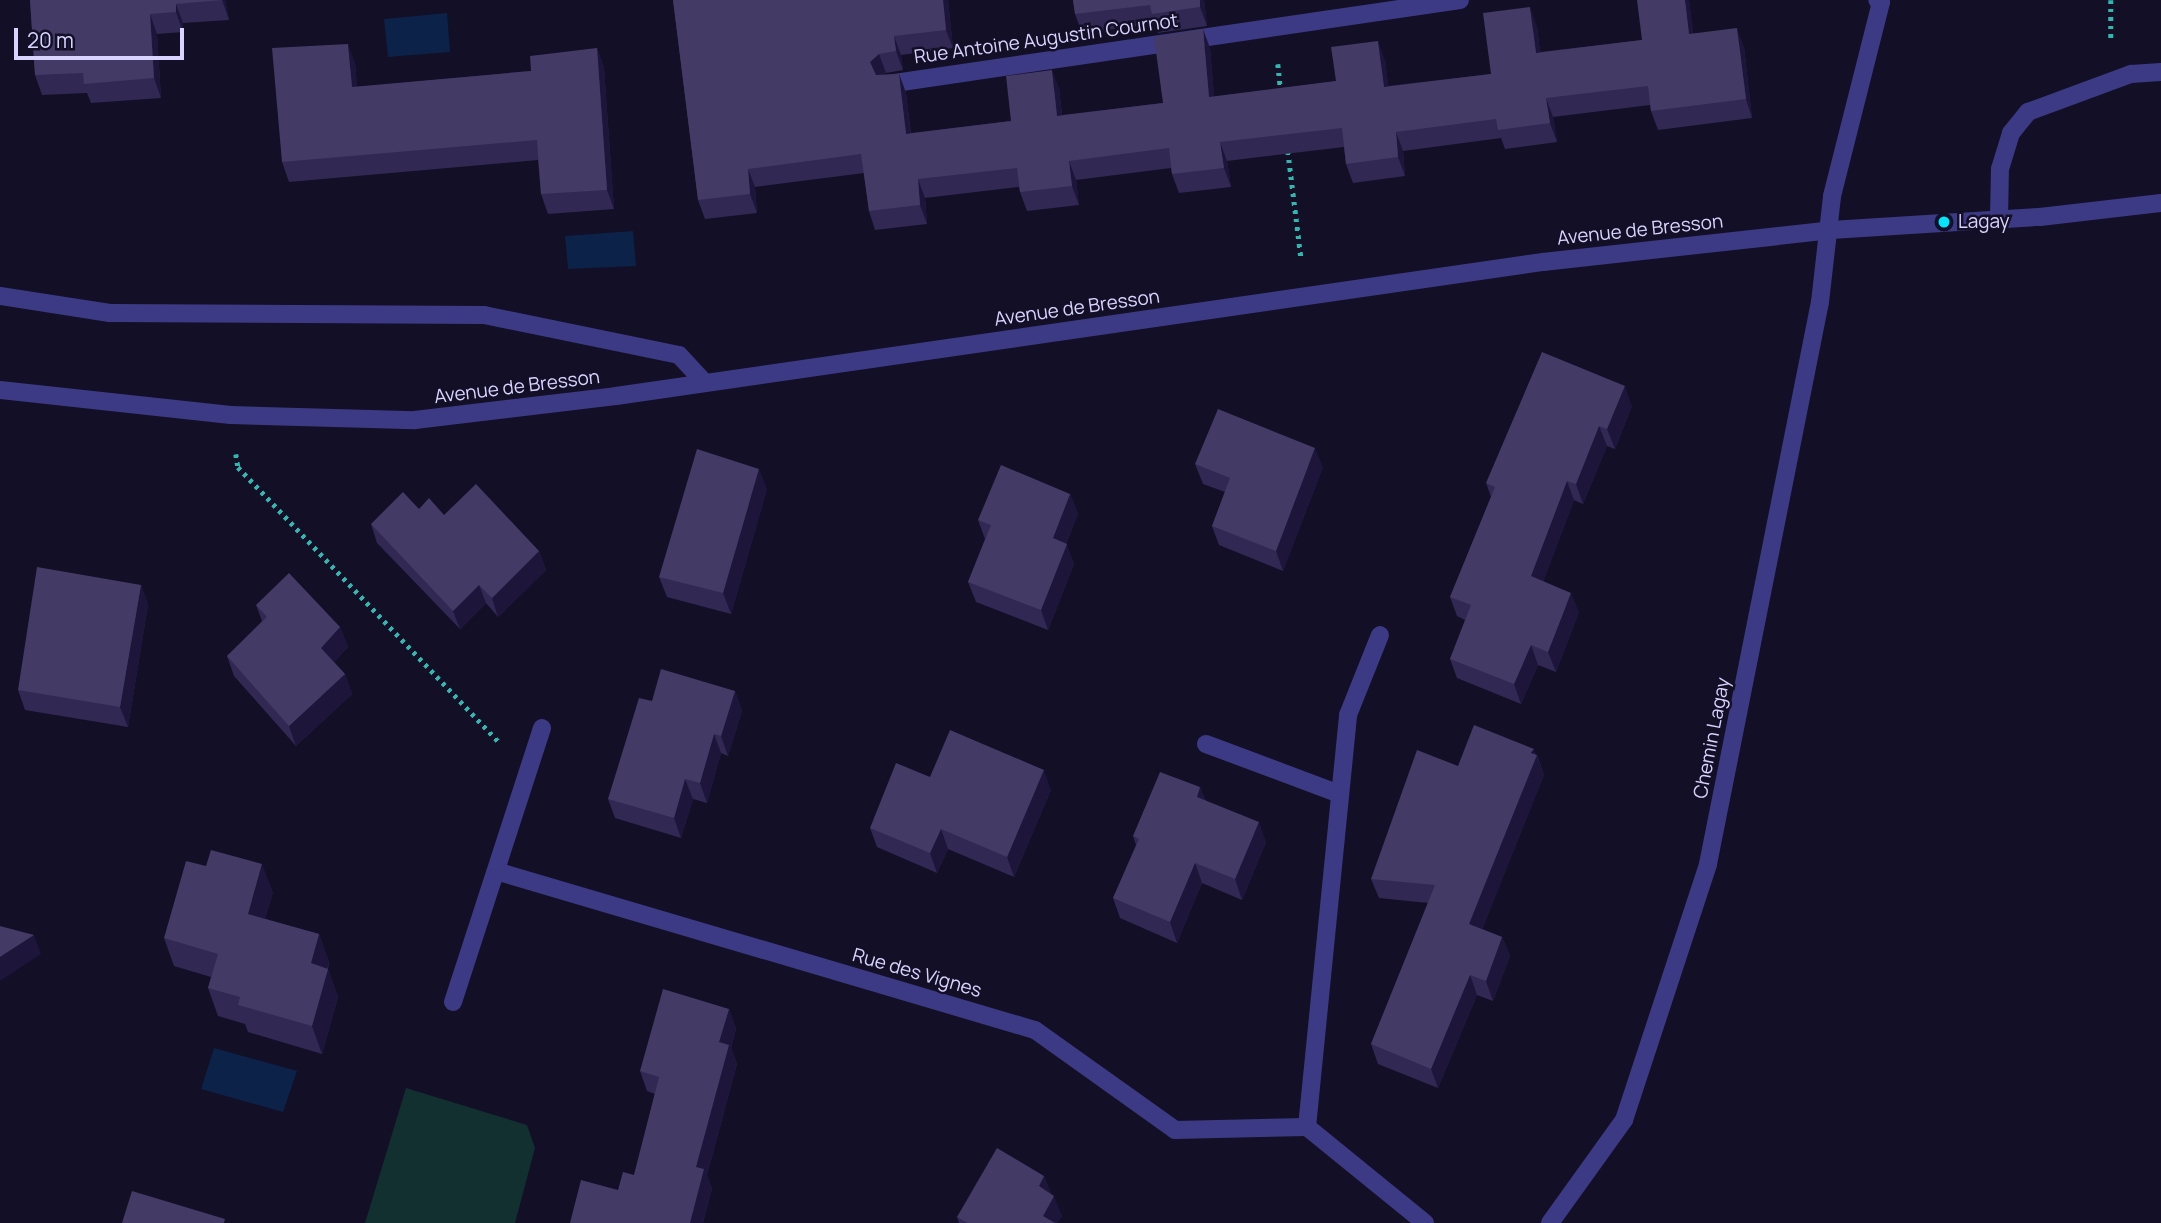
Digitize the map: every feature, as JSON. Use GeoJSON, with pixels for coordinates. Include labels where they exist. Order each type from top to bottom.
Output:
{"type":"FeatureCollection","features":[{"type":"Feature","properties":{"kind":"street","name":"Rue Antoine Augustin Cournot"},"geometry":{"type":"LineString","coordinates":[[888,84],[1460,0]]}},
{"type":"Feature","properties":{"kind":"street"},"geometry":{"type":"LineString","coordinates":[[1831,230],[1832,197],[1881,2],[1877,0]]}},
{"type":"Feature","properties":{"kind":"street"},"geometry":{"type":"LineString","coordinates":[[1999,219],[2000,169],[2011,133],[2028,112],[2131,74],[2161,72]]}},
{"type":"Feature","properties":{"kind":"street","name":"Avenue de Bresson"},"geometry":{"type":"LineString","coordinates":[[0,390],[231,415],[415,420],[705,383],[1543,262],[1831,230],[1999,219],[2161,203]]}},
{"type":"Feature","properties":{"kind":"street","name":"Chemin Lagay"},"geometry":{"type":"LineString","coordinates":[[1550,1223],[1624,1120],[1708,864],[1831,230]]}},
{"type":"Feature","properties":{"kind":"street"},"geometry":{"type":"LineString","coordinates":[[0,296],[110,313],[484,315],[679,355],[705,383]]}},
{"type":"Feature","properties":{"kind":"street"},"geometry":{"type":"LineString","coordinates":[[1380,635],[1348,715],[1307,1127],[1425,1223]]}},
{"type":"Feature","properties":{"kind":"street"},"geometry":{"type":"LineString","coordinates":[[453,1003],[542,728]]}},
{"type":"Feature","properties":{"kind":"street"},"geometry":{"type":"LineString","coordinates":[[1206,744],[1340,794]]}},
{"type":"Feature","properties":{"kind":"street","name":"Rue des Vignes"},"geometry":{"type":"LineString","coordinates":[[496,871],[1035,1030],[1175,1130],[1307,1127]]}},
{"type":"Feature","properties":{"kind":"path"},"geometry":{"type":"LineString","coordinates":[[2111,0],[2113,38]]}},
{"type":"Feature","properties":{"kind":"path"},"geometry":{"type":"LineString","coordinates":[[1273,27],[1283,108]]}},
{"type":"Feature","properties":{"kind":"path"},"geometry":{"type":"LineString","coordinates":[[1288,148],[1306,296]]}},
{"type":"Feature","properties":{"kind":"path"},"geometry":{"type":"LineString","coordinates":[[231,415],[238,467],[527,771]]}},
{"type":"Feature","properties":{"kind":"green space"},"geometry":{"type":"Polygon","coordinates":[[[406,1088],[527,1125],[535,1148],[515,1223],[365,1223],[406,1088]]]}},
{"type":"Feature","properties":{"kind":"water"},"geometry":{"type":"Polygon","coordinates":[[[447,13],[450,52],[388,57],[384,19],[447,13]]]}},
{"type":"Feature","properties":{"kind":"water"},"geometry":{"type":"Polygon","coordinates":[[[633,231],[636,266],[568,269],[565,236],[633,231]]]}},
{"type":"Feature","properties":{"kind":"water"},"geometry":{"type":"Polygon","coordinates":[[[214,1048],[297,1071],[283,1112],[201,1089],[214,1048]]]}},
{"type":"Feature","properties":{"kind":"building"},"geometry":{"type":"Polygon","coordinates":[[[30,0],[222,0],[176,4],[176,12],[150,14],[154,78],[84,84],[83,73],[35,75],[30,0]]]}},
{"type":"Feature","properties":{"kind":"building"},"geometry":{"type":"Polygon","coordinates":[[[673,0],[943,0],[946,30],[894,36],[896,51],[879,54],[870,62],[876,75],[899,74],[906,134],[1011,121],[1006,76],[1052,70],[1057,116],[1163,103],[1154,37],[1203,29],[1209,97],[1336,81],[1331,47],[1378,41],[1384,87],[1491,74],[1483,13],[1530,7],[1536,53],[1642,40],[1637,0],[1685,0],[1689,34],[1737,28],[1746,99],[1651,111],[1648,86],[1546,98],[1550,123],[1498,130],[1496,119],[1396,132],[1398,157],[1346,164],[1342,128],[1220,142],[1224,168],[1172,174],[1169,148],[1069,161],[1072,186],[1020,192],[1017,168],[918,179],[920,205],[869,211],[861,154],[748,169],[750,194],[698,200],[673,0]]]}},
{"type":"Feature","properties":{"kind":"building"},"geometry":{"type":"Polygon","coordinates":[[[1073,0],[1200,0],[1200,7],[1152,14],[1150,5],[1075,14],[1073,0]]]}},
{"type":"Feature","properties":{"kind":"building"},"geometry":{"type":"Polygon","coordinates":[[[348,44],[352,87],[531,71],[530,56],[597,48],[607,190],[541,194],[537,140],[282,162],[272,48],[348,44]]]}},
{"type":"Feature","properties":{"kind":"building"},"geometry":{"type":"Polygon","coordinates":[[[1542,352],[1625,386],[1607,429],[1599,426],[1576,484],[1567,481],[1531,576],[1571,593],[1548,652],[1531,645],[1514,684],[1450,659],[1471,605],[1450,597],[1495,487],[1486,483],[1542,352]]]}},
{"type":"Feature","properties":{"kind":"building"},"geometry":{"type":"Polygon","coordinates":[[[1218,409],[1315,448],[1276,551],[1212,526],[1230,478],[1195,464],[1218,409]]]}},
{"type":"Feature","properties":{"kind":"building"},"geometry":{"type":"Polygon","coordinates":[[[697,449],[759,469],[723,593],[659,577],[697,449]]]}},
{"type":"Feature","properties":{"kind":"building"},"geometry":{"type":"Polygon","coordinates":[[[1001,465],[1070,494],[1053,538],[1067,544],[1041,610],[968,582],[991,525],[978,520],[1001,465]]]}},
{"type":"Feature","properties":{"kind":"building"},"geometry":{"type":"Polygon","coordinates":[[[476,484],[539,551],[492,598],[479,585],[453,611],[371,524],[403,492],[419,509],[429,498],[444,515],[476,484]]]}},
{"type":"Feature","properties":{"kind":"building"},"geometry":{"type":"Polygon","coordinates":[[[37,567],[141,585],[120,707],[18,690],[37,567]]]}},
{"type":"Feature","properties":{"kind":"building"},"geometry":{"type":"Polygon","coordinates":[[[289,573],[340,627],[321,648],[345,674],[289,726],[227,656],[267,617],[256,605],[289,573]]]}},
{"type":"Feature","properties":{"kind":"building"},"geometry":{"type":"Polygon","coordinates":[[[661,669],[735,691],[721,736],[714,734],[700,783],[685,779],[674,818],[608,799],[639,698],[652,701],[661,669]]]}},
{"type":"Feature","properties":{"kind":"building"},"geometry":{"type":"Polygon","coordinates":[[[1474,725],[1534,749],[1531,753],[1537,755],[1469,924],[1502,937],[1486,981],[1470,975],[1431,1069],[1371,1044],[1435,885],[1371,879],[1417,750],[1458,766],[1474,725]]]}},
{"type":"Feature","properties":{"kind":"building"},"geometry":{"type":"Polygon","coordinates":[[[950,730],[1044,770],[1007,857],[941,829],[930,853],[870,828],[896,763],[930,777],[950,730]]]}},
{"type":"Feature","properties":{"kind":"building"},"geometry":{"type":"Polygon","coordinates":[[[1160,772],[1200,787],[1197,797],[1259,822],[1235,879],[1195,863],[1170,922],[1113,898],[1139,839],[1133,836],[1160,772]]]}},
{"type":"Feature","properties":{"kind":"building"},"geometry":{"type":"Polygon","coordinates":[[[211,850],[262,864],[248,914],[319,934],[311,963],[328,969],[312,1026],[238,1005],[240,997],[208,988],[218,954],[164,938],[186,861],[206,866],[211,850]]]}},
{"type":"Feature","properties":{"kind":"building"},"geometry":{"type":"Polygon","coordinates":[[[0,926],[34,935],[0,957],[0,926]]]}},
{"type":"Feature","properties":{"kind":"building"},"geometry":{"type":"Polygon","coordinates":[[[663,989],[729,1009],[719,1042],[729,1045],[696,1167],[704,1169],[690,1223],[570,1223],[581,1180],[618,1190],[623,1172],[634,1175],[659,1077],[640,1071],[663,989]]]}},
{"type":"Feature","properties":{"kind":"building"},"geometry":{"type":"Polygon","coordinates":[[[997,1148],[1044,1176],[1039,1186],[1054,1196],[1043,1216],[1055,1223],[968,1223],[957,1217],[997,1148]]]}},
{"type":"Feature","properties":{"kind":"building"},"geometry":{"type":"Polygon","coordinates":[[[132,1191],[225,1219],[224,1223],[122,1223],[132,1191]]]}},
{"type":"Feature","properties":{"kind":"place","name":"Lagay"},"geometry":{"type":"Point","coordinates":[1944,222]}}]}
